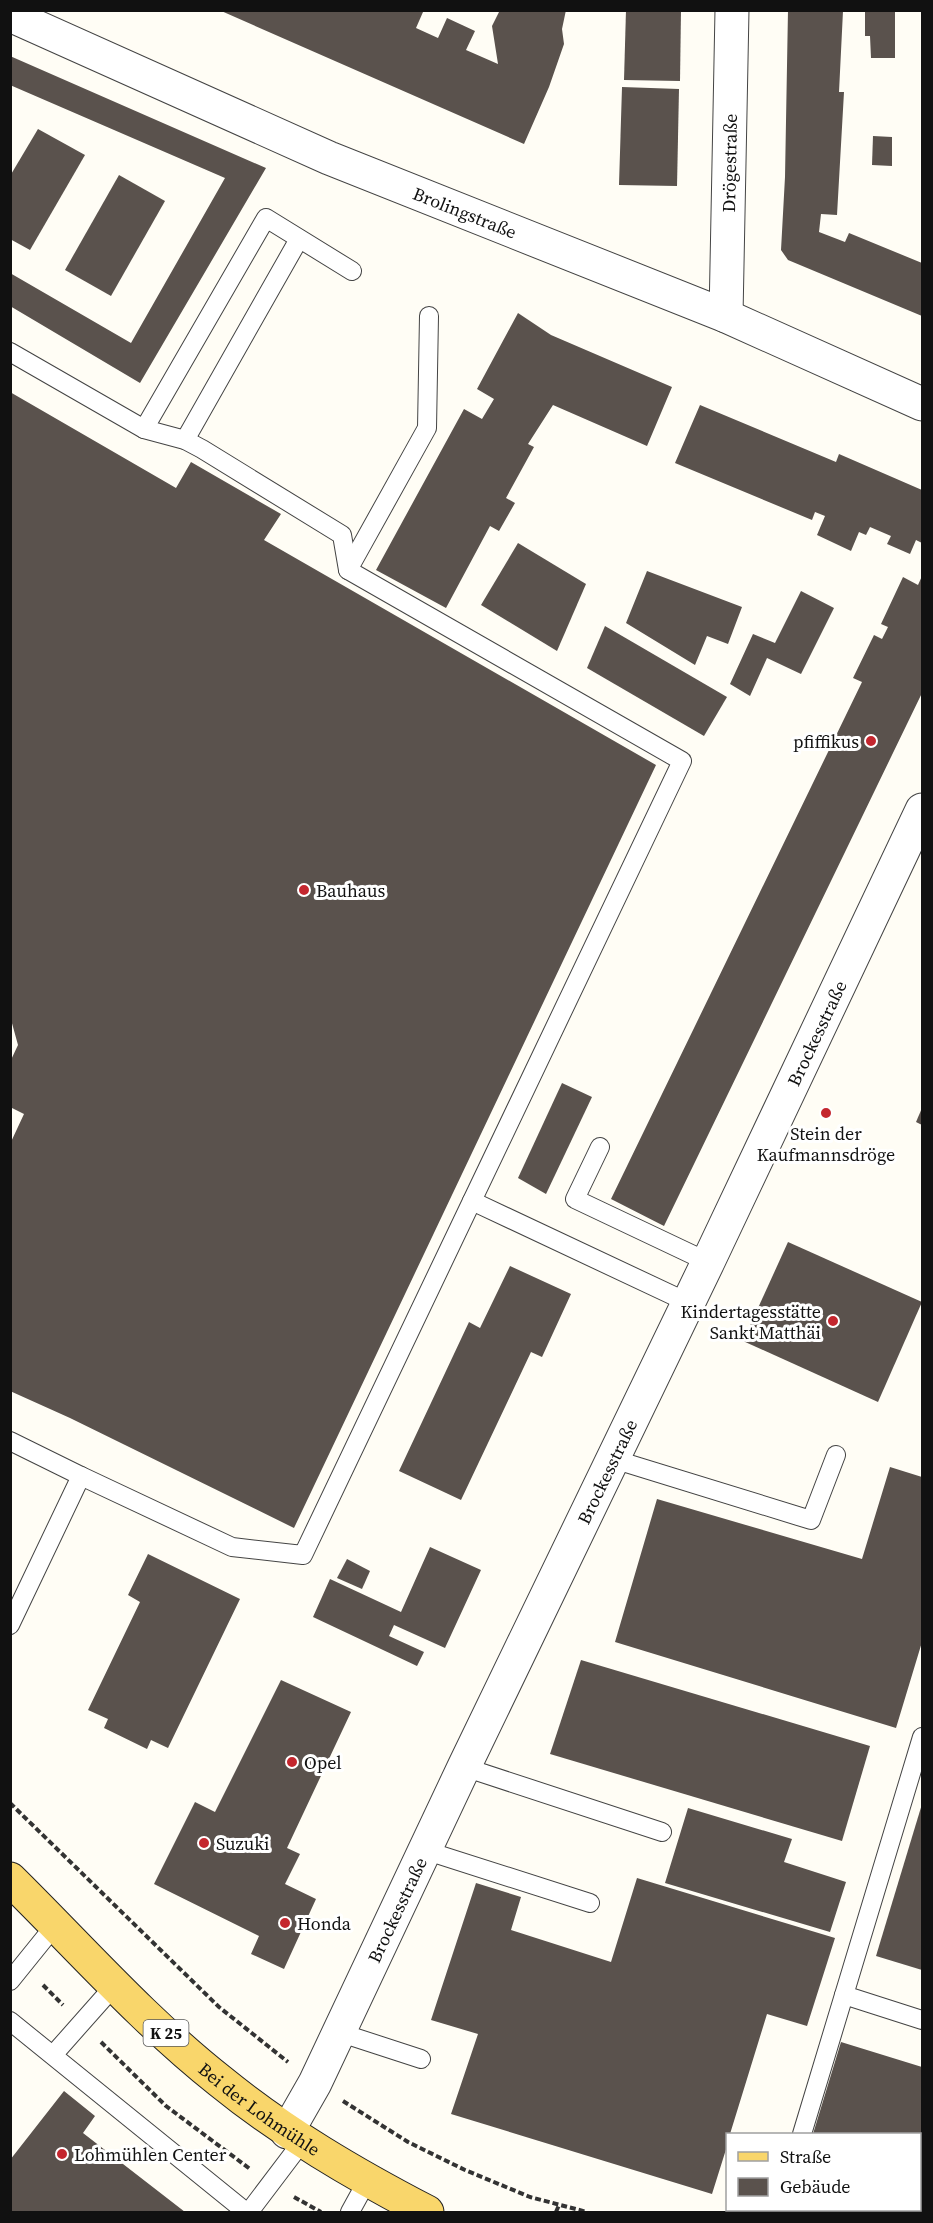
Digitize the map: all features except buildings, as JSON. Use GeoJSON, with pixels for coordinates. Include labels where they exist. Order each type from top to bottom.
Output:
{"type":"FeatureCollection","features":[{"type":"Feature","properties":{"kind":"main road","name":"Bei der Lohmühle"},"geometry":{"type":"LineString","coordinates":[[10,1879],[115,1985],[219,2080],[294,2137],[367,2181],[427,2212]]}},
{"type":"Feature","properties":{"kind":"street","name":"Drögestraße"},"geometry":{"type":"LineString","coordinates":[[726,316],[732,10]]}},
{"type":"Feature","properties":{"kind":"street","name":"Brolingstraße"},"geometry":{"type":"LineString","coordinates":[[10,15],[329,159],[726,316],[922,404]]}},
{"type":"Feature","properties":{"kind":"street","name":"Brockesstraße"},"geometry":{"type":"LineString","coordinates":[[294,2137],[315,2082],[424,1850],[689,1303],[922,810]]}},
{"type":"Feature","properties":{"kind":"lane"},"geometry":{"type":"LineString","coordinates":[[144,429],[266,218],[352,272]]}},
{"type":"Feature","properties":{"kind":"lane"},"geometry":{"type":"LineString","coordinates":[[185,440],[299,239]]}},
{"type":"Feature","properties":{"kind":"lane"},"geometry":{"type":"LineString","coordinates":[[348,570],[427,428],[429,316]]}},
{"type":"Feature","properties":{"kind":"lane"},"geometry":{"type":"LineString","coordinates":[[10,352],[144,429],[185,440],[342,535],[348,570]]}},
{"type":"Feature","properties":{"kind":"lane"},"geometry":{"type":"LineString","coordinates":[[10,1441],[232,1547],[303,1555],[682,761],[348,570]]}},
{"type":"Feature","properties":{"kind":"lane"},"geometry":{"type":"LineString","coordinates":[[600,1147],[575,1199],[708,1262]]}},
{"type":"Feature","properties":{"kind":"lane"},"geometry":{"type":"LineString","coordinates":[[472,1201],[689,1303]]}},
{"type":"Feature","properties":{"kind":"lane"},"geometry":{"type":"LineString","coordinates":[[613,1459],[811,1520],[836,1455]]}},
{"type":"Feature","properties":{"kind":"lane"},"geometry":{"type":"LineString","coordinates":[[10,1625],[17,1595],[81,1476]]}},
{"type":"Feature","properties":{"kind":"lane"},"geometry":{"type":"LineString","coordinates":[[802,2133],[922,1737]]}},
{"type":"Feature","properties":{"kind":"lane"},"geometry":{"type":"LineString","coordinates":[[464,1767],[662,1832]]}},
{"type":"Feature","properties":{"kind":"lane"},"geometry":{"type":"LineString","coordinates":[[424,1850],[590,1903]]}},
{"type":"Feature","properties":{"kind":"lane"},"geometry":{"type":"LineString","coordinates":[[10,1981],[56,1924]]}},
{"type":"Feature","properties":{"kind":"lane"},"geometry":{"type":"LineString","coordinates":[[52,2055],[115,1985]]}},
{"type":"Feature","properties":{"kind":"lane"},"geometry":{"type":"LineString","coordinates":[[844,1995],[922,2020]]}},
{"type":"Feature","properties":{"kind":"lane"},"geometry":{"type":"LineString","coordinates":[[10,2021],[247,2212],[271,2184],[294,2137]]}},
{"type":"Feature","properties":{"kind":"lane"},"geometry":{"type":"LineString","coordinates":[[338,2032],[421,2059]]}},
{"type":"Feature","properties":{"kind":"lane"},"geometry":{"type":"LineString","coordinates":[[350,2212],[367,2181]]}},
{"type":"Feature","properties":{"kind":"path"},"geometry":{"type":"LineString","coordinates":[[10,1803],[219,2007],[315,2082],[408,2142],[465,2170],[530,2198],[587,2212]]}},
{"type":"Feature","properties":{"kind":"path"},"geometry":{"type":"LineString","coordinates":[[23,1965],[166,2106],[271,2184],[321,2212]]}},
{"type":"Feature","properties":{"kind":"path"},"geometry":{"type":"LineString","coordinates":[[556,2212],[559,2205]]}},
{"type":"Feature","properties":{"kind":"place","name":"pfiffikus"},"geometry":{"type":"Point","coordinates":[871,741]}},
{"type":"Feature","properties":{"kind":"place","name":"Bauhaus"},"geometry":{"type":"Point","coordinates":[304,890]}},
{"type":"Feature","properties":{"kind":"place","name":"Stein der Kaufmannsdröge"},"geometry":{"type":"Point","coordinates":[826,1113]}},
{"type":"Feature","properties":{"kind":"place","name":"Kindertagesstätte Sankt Matthäi"},"geometry":{"type":"Point","coordinates":[833,1321]}},
{"type":"Feature","properties":{"kind":"place","name":"Opel"},"geometry":{"type":"Point","coordinates":[292,1762]}},
{"type":"Feature","properties":{"kind":"place","name":"Suzuki"},"geometry":{"type":"Point","coordinates":[204,1843]}},
{"type":"Feature","properties":{"kind":"place","name":"Honda"},"geometry":{"type":"Point","coordinates":[285,1923]}},
{"type":"Feature","properties":{"kind":"place","name":"Lohmühlen Center"},"geometry":{"type":"Point","coordinates":[62,2154]}}]}
